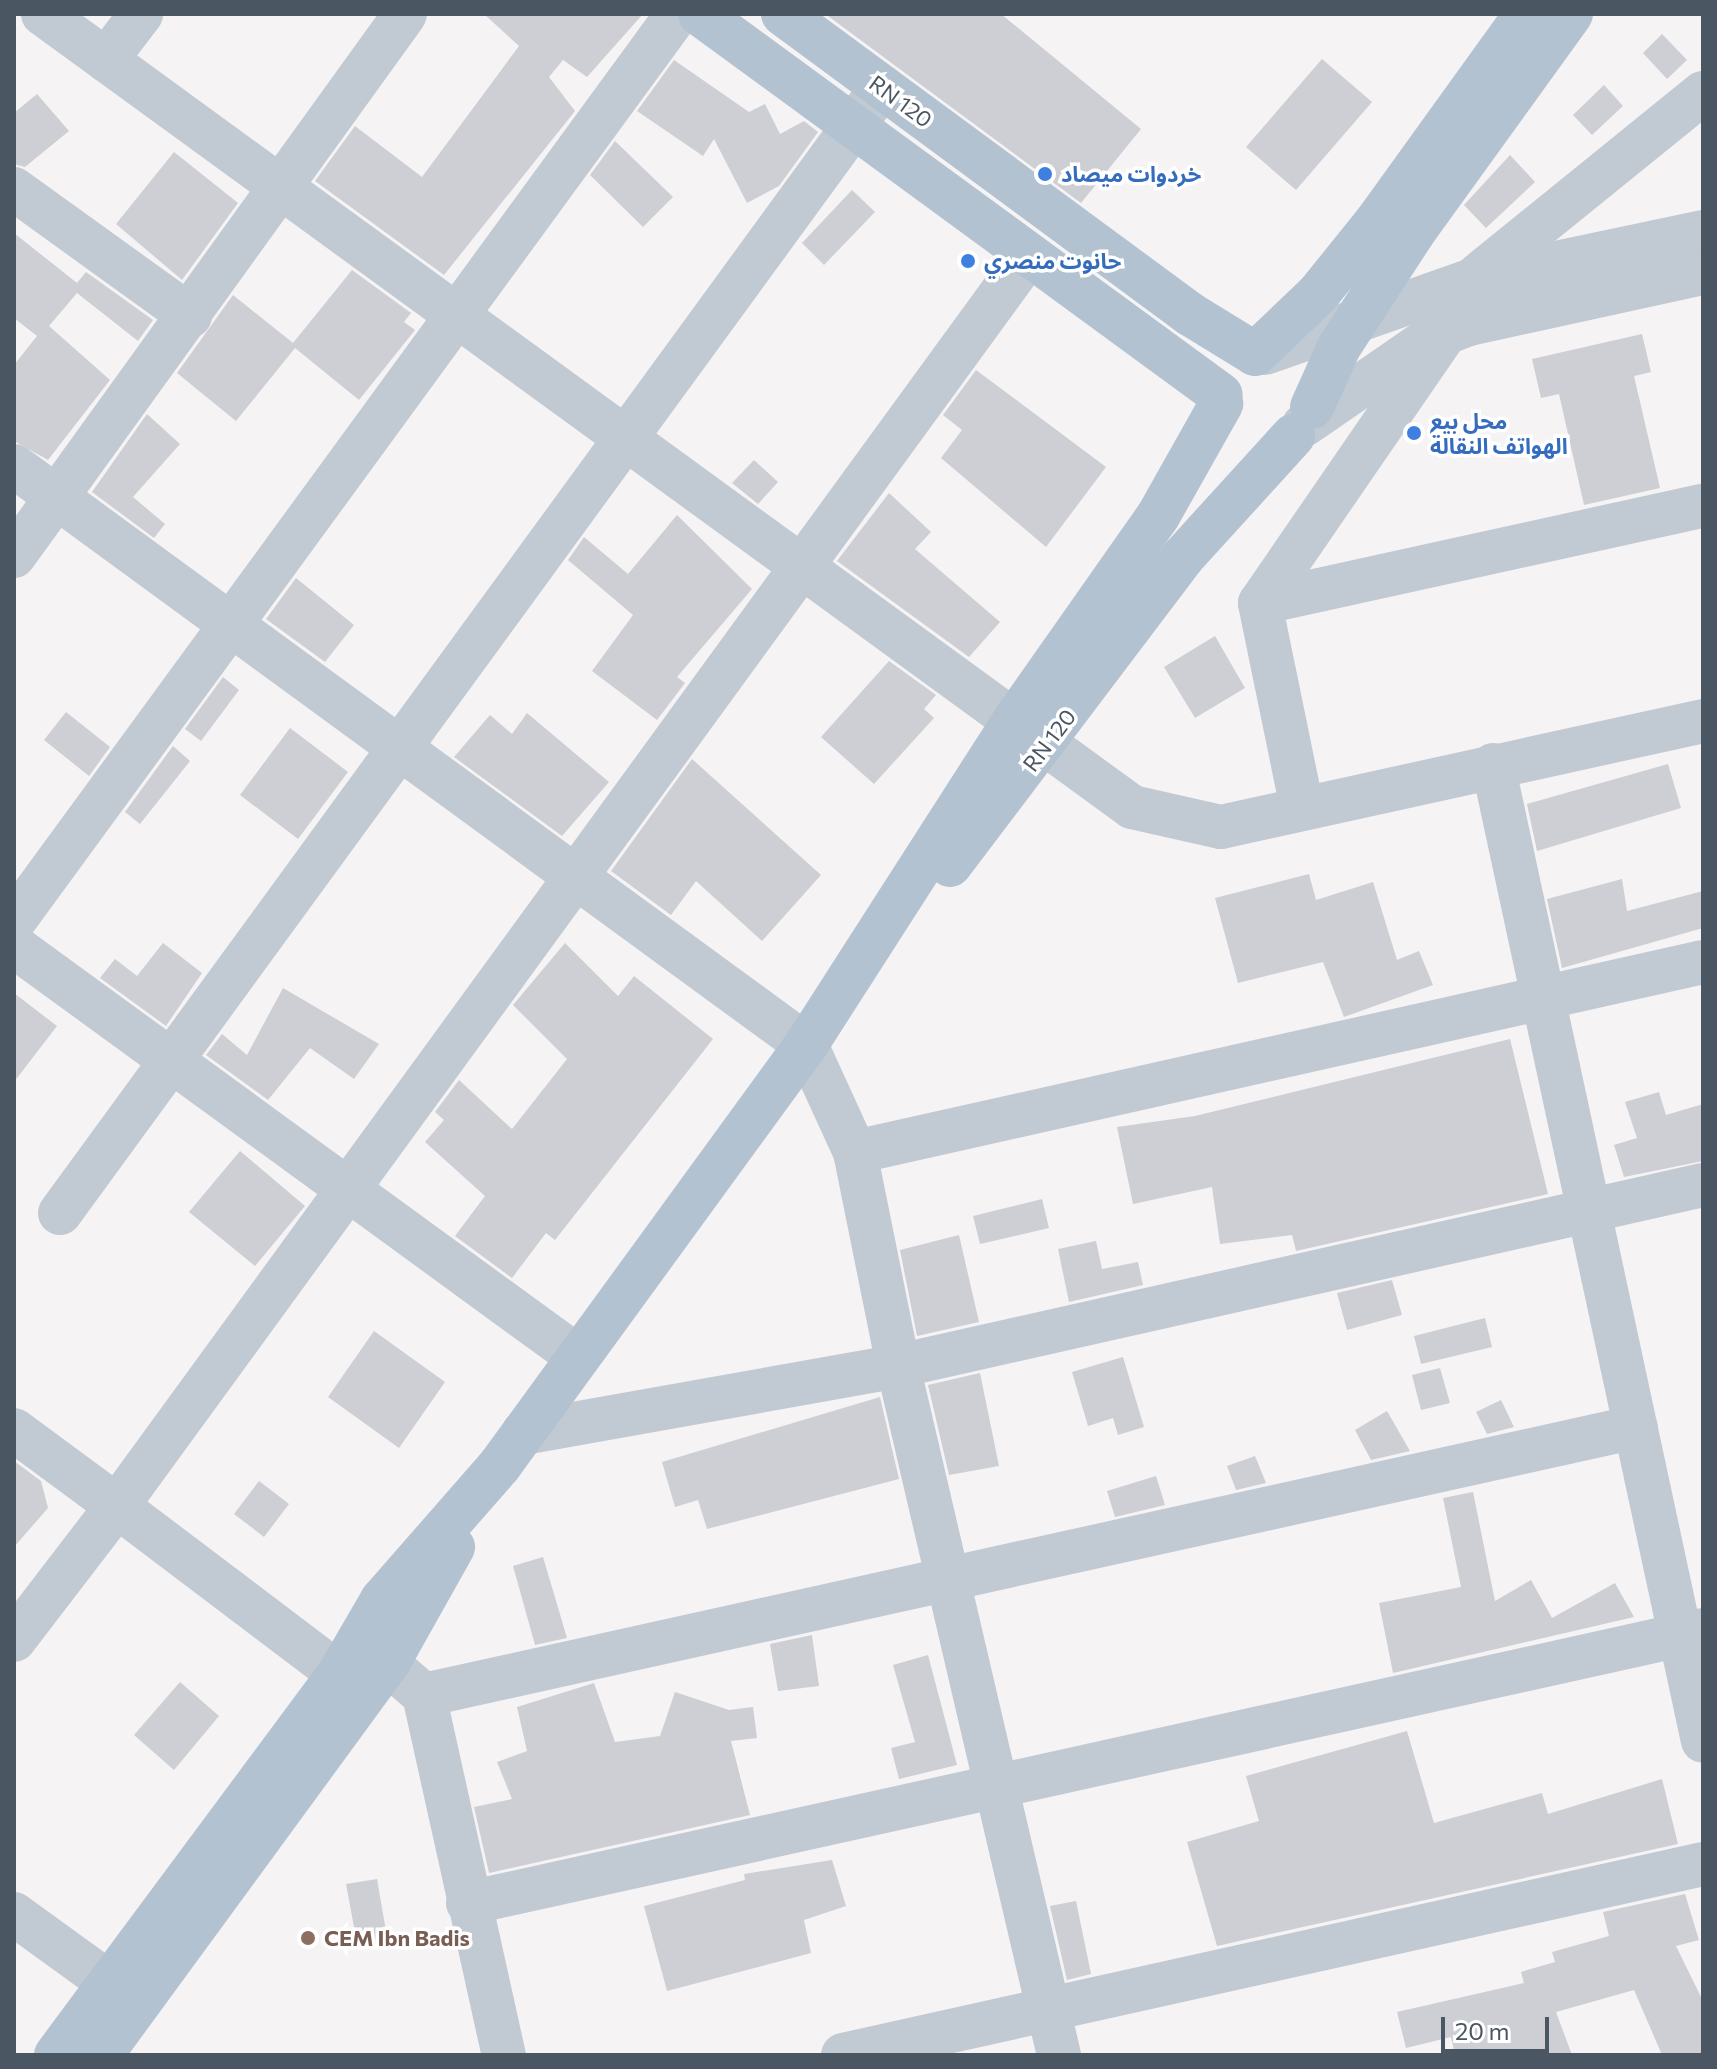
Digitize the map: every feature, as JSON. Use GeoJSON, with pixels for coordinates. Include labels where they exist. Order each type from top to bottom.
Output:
{"type":"FeatureCollection","features":[{"type":"Feature","properties":{"kind":"main road"},"geometry":{"type":"LineString","coordinates":[[700,14],[1221,400],[1247,440],[1262,444],[1303,423],[1297,364],[1260,353]]}},
{"type":"Feature","properties":{"kind":"main road","name":"RN 120"},"geometry":{"type":"LineString","coordinates":[[783,14],[1190,314],[1260,353]]}},
{"type":"Feature","properties":{"kind":"main road"},"geometry":{"type":"LineString","coordinates":[[1221,400],[1228,371],[1260,353],[1318,294],[1376,222],[1526,14]]}},
{"type":"Feature","properties":{"kind":"main road","name":"RN 120"},"geometry":{"type":"LineString","coordinates":[[1032,730],[1303,423],[1358,317],[1571,14]]}},
{"type":"Feature","properties":{"kind":"main road","name":"RN 120"},"geometry":{"type":"LineString","coordinates":[[56,2055],[339,1674],[382,1600],[511,1449],[1032,730],[1158,516],[1221,400]]}},
{"type":"Feature","properties":{"kind":"main road"},"geometry":{"type":"LineString","coordinates":[[101,2055],[388,1663],[511,1449]]}},
{"type":"Feature","properties":{"kind":"street"},"geometry":{"type":"LineString","coordinates":[[43,14],[1032,730],[1132,807],[1172,822],[1221,827],[1703,721]]}},
{"type":"Feature","properties":{"kind":"street"},"geometry":{"type":"LineString","coordinates":[[106,60],[141,14]]}},
{"type":"Feature","properties":{"kind":"street"},"geometry":{"type":"LineString","coordinates":[[14,556],[283,189],[405,14]]}},
{"type":"Feature","properties":{"kind":"street"},"geometry":{"type":"LineString","coordinates":[[14,921],[229,622],[677,14]]}},
{"type":"Feature","properties":{"kind":"street"},"geometry":{"type":"LineString","coordinates":[[60,1213],[882,87]]}},
{"type":"Feature","properties":{"kind":"street"},"geometry":{"type":"LineString","coordinates":[[1470,281],[1703,93]]}},
{"type":"Feature","properties":{"kind":"street"},"geometry":{"type":"LineString","coordinates":[[14,189],[190,316]]}},
{"type":"Feature","properties":{"kind":"street"},"geometry":{"type":"LineString","coordinates":[[1260,353],[1470,281],[1703,232]]}},
{"type":"Feature","properties":{"kind":"street"},"geometry":{"type":"LineString","coordinates":[[14,1640],[117,1506],[1029,255]]}},
{"type":"Feature","properties":{"kind":"street"},"geometry":{"type":"LineString","coordinates":[[1303,423],[1446,332],[1703,273]]}},
{"type":"Feature","properties":{"kind":"street"},"geometry":{"type":"LineString","coordinates":[[1302,808],[1260,603],[1446,332]]}},
{"type":"Feature","properties":{"kind":"street"},"geometry":{"type":"LineString","coordinates":[[14,466],[806,1045],[855,1152],[898,1366],[1000,1781],[1059,2055]]}},
{"type":"Feature","properties":{"kind":"street"},"geometry":{"type":"LineString","coordinates":[[1260,603],[1703,506]]}},
{"type":"Feature","properties":{"kind":"street"},"geometry":{"type":"LineString","coordinates":[[1493,765],[1636,1427],[1692,1632],[1703,1741]]}},
{"type":"Feature","properties":{"kind":"street"},"geometry":{"type":"LineString","coordinates":[[14,946],[578,1357]]}},
{"type":"Feature","properties":{"kind":"street"},"geometry":{"type":"LineString","coordinates":[[855,1152],[1703,962]]}},
{"type":"Feature","properties":{"kind":"street"},"geometry":{"type":"LineString","coordinates":[[511,1449],[898,1366],[1703,1185]]}},
{"type":"Feature","properties":{"kind":"street"},"geometry":{"type":"LineString","coordinates":[[424,1695],[949,1573],[1636,1427]]}},
{"type":"Feature","properties":{"kind":"street"},"geometry":{"type":"LineString","coordinates":[[14,1430],[339,1674]]}},
{"type":"Feature","properties":{"kind":"street"},"geometry":{"type":"LineString","coordinates":[[468,1903],[1000,1781],[1692,1632]]}},
{"type":"Feature","properties":{"kind":"street"},"geometry":{"type":"LineString","coordinates":[[388,1663],[424,1695],[504,2055]]}},
{"type":"Feature","properties":{"kind":"street"},"geometry":{"type":"LineString","coordinates":[[843,2055],[1703,1864]]}},
{"type":"Feature","properties":{"kind":"street"},"geometry":{"type":"LineString","coordinates":[[14,1914],[108,1982]]}},
{"type":"Feature","properties":{"kind":"building"},"geometry":{"type":"Polygon","coordinates":[[[484,14],[643,14],[587,77],[563,60],[549,77],[575,111],[444,275],[315,181],[355,126],[422,177],[519,46],[484,14]]]}},
{"type":"Feature","properties":{"kind":"building"},"geometry":{"type":"Polygon","coordinates":[[[1001,14],[1141,129],[1081,203],[828,16],[1001,14]]]}},
{"type":"Feature","properties":{"kind":"building"},"geometry":{"type":"Polygon","coordinates":[[[1662,34],[1687,60],[1667,79],[1643,53],[1662,34]]]}},
{"type":"Feature","properties":{"kind":"building"},"geometry":{"type":"Polygon","coordinates":[[[1322,59],[1372,102],[1296,190],[1246,147],[1322,59]]]}},
{"type":"Feature","properties":{"kind":"building"},"geometry":{"type":"Polygon","coordinates":[[[674,60],[749,112],[765,104],[780,134],[804,121],[818,132],[779,186],[747,203],[714,139],[703,156],[637,111],[674,60]]]}},
{"type":"Feature","properties":{"kind":"building"},"geometry":{"type":"Polygon","coordinates":[[[1604,85],[1623,106],[1592,135],[1573,115],[1604,85]]]}},
{"type":"Feature","properties":{"kind":"building"},"geometry":{"type":"Polygon","coordinates":[[[37,94],[69,131],[25,167],[14,164],[14,113],[37,94]]]}},
{"type":"Feature","properties":{"kind":"building"},"geometry":{"type":"Polygon","coordinates":[[[615,141],[673,197],[643,227],[590,175],[615,141]]]}},
{"type":"Feature","properties":{"kind":"building"},"geometry":{"type":"Polygon","coordinates":[[[174,152],[238,203],[182,280],[116,224],[174,152]]]}},
{"type":"Feature","properties":{"kind":"building"},"geometry":{"type":"Polygon","coordinates":[[[1510,155],[1535,182],[1486,228],[1464,205],[1510,155]]]}},
{"type":"Feature","properties":{"kind":"building"},"geometry":{"type":"Polygon","coordinates":[[[852,190],[875,212],[824,265],[802,243],[852,190]]]}},
{"type":"Feature","properties":{"kind":"building"},"geometry":{"type":"Polygon","coordinates":[[[14,233],[77,283],[86,272],[153,320],[138,341],[77,293],[49,326],[110,380],[48,460],[14,441],[14,365],[37,336],[14,318],[14,233]]]}},
{"type":"Feature","properties":{"kind":"building"},"geometry":{"type":"Polygon","coordinates":[[[352,270],[411,313],[404,322],[415,330],[359,400],[295,348],[236,421],[177,373],[233,295],[293,343],[352,270]]]}},
{"type":"Feature","properties":{"kind":"building"},"geometry":{"type":"Polygon","coordinates":[[[1642,334],[1651,372],[1634,376],[1660,488],[1584,505],[1559,394],[1541,398],[1532,359],[1642,334]]]}},
{"type":"Feature","properties":{"kind":"building"},"geometry":{"type":"Polygon","coordinates":[[[976,370],[1106,467],[1046,547],[941,458],[962,430],[943,415],[976,370]]]}},
{"type":"Feature","properties":{"kind":"building"},"geometry":{"type":"Polygon","coordinates":[[[147,414],[180,444],[133,497],[165,524],[154,538],[92,492],[147,414]]]}},
{"type":"Feature","properties":{"kind":"building"},"geometry":{"type":"Polygon","coordinates":[[[754,460],[778,482],[758,504],[732,483],[754,460]]]}},
{"type":"Feature","properties":{"kind":"building"},"geometry":{"type":"Polygon","coordinates":[[[889,493],[931,532],[915,549],[1000,622],[969,657],[837,561],[889,493]]]}},
{"type":"Feature","properties":{"kind":"building"},"geometry":{"type":"Polygon","coordinates":[[[677,515],[752,589],[677,677],[685,683],[657,720],[592,671],[633,615],[568,560],[584,537],[628,574],[677,515]]]}},
{"type":"Feature","properties":{"kind":"building"},"geometry":{"type":"Polygon","coordinates":[[[296,578],[354,625],[325,662],[266,619],[296,578]]]}},
{"type":"Feature","properties":{"kind":"building"},"geometry":{"type":"Polygon","coordinates":[[[1215,636],[1245,688],[1195,718],[1164,667],[1215,636]]]}},
{"type":"Feature","properties":{"kind":"building"},"geometry":{"type":"Polygon","coordinates":[[[889,661],[936,695],[924,709],[934,718],[874,784],[821,737],[889,661]]]}},
{"type":"Feature","properties":{"kind":"building"},"geometry":{"type":"Polygon","coordinates":[[[223,677],[239,690],[201,741],[185,729],[223,677]]]}},
{"type":"Feature","properties":{"kind":"building"},"geometry":{"type":"Polygon","coordinates":[[[66,712],[110,747],[89,776],[44,740],[66,712]]]}},
{"type":"Feature","properties":{"kind":"building"},"geometry":{"type":"Polygon","coordinates":[[[527,713],[609,782],[562,836],[454,757],[490,715],[512,734],[527,713]]]}},
{"type":"Feature","properties":{"kind":"building"},"geometry":{"type":"Polygon","coordinates":[[[290,728],[348,772],[298,839],[240,795],[290,728]]]}},
{"type":"Feature","properties":{"kind":"building"},"geometry":{"type":"Polygon","coordinates":[[[173,746],[190,761],[140,824],[125,812],[173,746]]]}},
{"type":"Feature","properties":{"kind":"building"},"geometry":{"type":"Polygon","coordinates":[[[692,759],[821,875],[762,941],[696,881],[671,915],[611,871],[692,759]]]}},
{"type":"Feature","properties":{"kind":"building"},"geometry":{"type":"Polygon","coordinates":[[[1668,764],[1681,808],[1537,851],[1527,804],[1668,764]]]}},
{"type":"Feature","properties":{"kind":"building"},"geometry":{"type":"Polygon","coordinates":[[[1309,874],[1316,900],[1373,882],[1397,960],[1419,951],[1433,985],[1344,1017],[1323,962],[1238,983],[1215,898],[1309,874]]]}},
{"type":"Feature","properties":{"kind":"building"},"geometry":{"type":"Polygon","coordinates":[[[1622,879],[1627,911],[1703,891],[1703,928],[1562,968],[1547,899],[1622,879]]]}},
{"type":"Feature","properties":{"kind":"building"},"geometry":{"type":"Polygon","coordinates":[[[163,943],[202,973],[166,1026],[100,978],[115,959],[137,976],[163,943]]]}},
{"type":"Feature","properties":{"kind":"building"},"geometry":{"type":"Polygon","coordinates":[[[565,943],[618,996],[634,976],[713,1039],[555,1240],[546,1233],[512,1278],[455,1236],[485,1196],[425,1142],[444,1120],[435,1112],[459,1080],[512,1129],[567,1059],[513,1005],[565,943]]]}},
{"type":"Feature","properties":{"kind":"building"},"geometry":{"type":"Polygon","coordinates":[[[283,988],[379,1044],[354,1079],[310,1048],[268,1100],[206,1055],[222,1034],[247,1055],[283,988]]]}},
{"type":"Feature","properties":{"kind":"building"},"geometry":{"type":"Polygon","coordinates":[[[14,993],[57,1026],[14,1082],[14,993]]]}},
{"type":"Feature","properties":{"kind":"building"},"geometry":{"type":"Polygon","coordinates":[[[1510,1039],[1548,1194],[1296,1251],[1292,1235],[1220,1244],[1212,1187],[1133,1204],[1117,1127],[1195,1116],[1510,1039]]]}},
{"type":"Feature","properties":{"kind":"building"},"geometry":{"type":"Polygon","coordinates":[[[1659,1092],[1666,1115],[1703,1104],[1703,1161],[1624,1177],[1614,1145],[1637,1138],[1625,1102],[1659,1092]]]}},
{"type":"Feature","properties":{"kind":"building"},"geometry":{"type":"Polygon","coordinates":[[[240,1151],[305,1206],[255,1266],[189,1212],[240,1151]]]}},
{"type":"Feature","properties":{"kind":"building"},"geometry":{"type":"Polygon","coordinates":[[[1042,1199],[1049,1228],[980,1244],[973,1216],[1042,1199]]]}},
{"type":"Feature","properties":{"kind":"building"},"geometry":{"type":"Polygon","coordinates":[[[959,1235],[979,1322],[917,1336],[900,1250],[959,1235]]]}},
{"type":"Feature","properties":{"kind":"building"},"geometry":{"type":"Polygon","coordinates":[[[1096,1241],[1102,1269],[1138,1262],[1143,1285],[1069,1302],[1058,1249],[1096,1241]]]}},
{"type":"Feature","properties":{"kind":"building"},"geometry":{"type":"Polygon","coordinates":[[[1392,1280],[1402,1315],[1347,1330],[1337,1293],[1392,1280]]]}},
{"type":"Feature","properties":{"kind":"building"},"geometry":{"type":"Polygon","coordinates":[[[1485,1318],[1492,1347],[1421,1364],[1414,1336],[1485,1318]]]}},
{"type":"Feature","properties":{"kind":"building"},"geometry":{"type":"Polygon","coordinates":[[[374,1331],[445,1382],[399,1448],[328,1397],[374,1331]]]}},
{"type":"Feature","properties":{"kind":"building"},"geometry":{"type":"Polygon","coordinates":[[[1123,1357],[1144,1427],[1118,1435],[1113,1418],[1088,1426],[1072,1372],[1123,1357]]]}},
{"type":"Feature","properties":{"kind":"building"},"geometry":{"type":"Polygon","coordinates":[[[1440,1368],[1450,1403],[1421,1410],[1412,1375],[1440,1368]]]}},
{"type":"Feature","properties":{"kind":"building"},"geometry":{"type":"Polygon","coordinates":[[[980,1373],[999,1466],[949,1475],[928,1385],[980,1373]]]}},
{"type":"Feature","properties":{"kind":"building"},"geometry":{"type":"Polygon","coordinates":[[[880,1397],[899,1479],[707,1529],[698,1500],[675,1507],[662,1462],[880,1397]]]}},
{"type":"Feature","properties":{"kind":"building"},"geometry":{"type":"Polygon","coordinates":[[[1501,1400],[1514,1427],[1487,1434],[1476,1412],[1501,1400]]]}},
{"type":"Feature","properties":{"kind":"building"},"geometry":{"type":"Polygon","coordinates":[[[1387,1411],[1410,1451],[1371,1460],[1355,1430],[1387,1411]]]}},
{"type":"Feature","properties":{"kind":"building"},"geometry":{"type":"Polygon","coordinates":[[[1255,1456],[1266,1483],[1236,1490],[1227,1466],[1255,1456]]]}},
{"type":"Feature","properties":{"kind":"building"},"geometry":{"type":"Polygon","coordinates":[[[14,1461],[41,1481],[48,1508],[14,1547],[14,1461]]]}},
{"type":"Feature","properties":{"kind":"building"},"geometry":{"type":"Polygon","coordinates":[[[1156,1476],[1165,1505],[1115,1517],[1107,1491],[1156,1476]]]}},
{"type":"Feature","properties":{"kind":"building"},"geometry":{"type":"Polygon","coordinates":[[[259,1481],[289,1504],[264,1537],[234,1514],[259,1481]]]}},
{"type":"Feature","properties":{"kind":"building"},"geometry":{"type":"Polygon","coordinates":[[[1473,1492],[1495,1601],[1531,1580],[1552,1618],[1615,1583],[1634,1617],[1393,1673],[1379,1603],[1461,1587],[1443,1498],[1473,1492]]]}},
{"type":"Feature","properties":{"kind":"building"},"geometry":{"type":"Polygon","coordinates":[[[543,1557],[567,1638],[535,1645],[513,1566],[543,1557]]]}},
{"type":"Feature","properties":{"kind":"building"},"geometry":{"type":"Polygon","coordinates":[[[812,1635],[819,1686],[778,1691],[770,1644],[812,1635]]]}},
{"type":"Feature","properties":{"kind":"building"},"geometry":{"type":"Polygon","coordinates":[[[928,1655],[957,1765],[899,1779],[891,1748],[915,1742],[893,1665],[928,1655]]]}},
{"type":"Feature","properties":{"kind":"building"},"geometry":{"type":"Polygon","coordinates":[[[180,1682],[219,1716],[174,1770],[134,1735],[180,1682]]]}},
{"type":"Feature","properties":{"kind":"building"},"geometry":{"type":"Polygon","coordinates":[[[594,1683],[615,1742],[660,1736],[675,1692],[729,1710],[753,1707],[757,1738],[731,1741],[750,1815],[489,1873],[474,1807],[512,1799],[497,1762],[527,1751],[517,1707],[594,1683]]]}},
{"type":"Feature","properties":{"kind":"building"},"geometry":{"type":"Polygon","coordinates":[[[1407,1731],[1434,1823],[1542,1793],[1548,1814],[1662,1779],[1678,1844],[1217,1946],[1187,1842],[1259,1821],[1246,1776],[1407,1731]]]}},
{"type":"Feature","properties":{"kind":"building"},"geometry":{"type":"Polygon","coordinates":[[[832,1860],[846,1906],[804,1920],[811,1953],[667,1991],[644,1906],[745,1880],[744,1874],[832,1860]]]}},
{"type":"Feature","properties":{"kind":"building"},"geometry":{"type":"Polygon","coordinates":[[[377,1879],[387,1937],[357,1943],[346,1884],[377,1879]]]}},
{"type":"Feature","properties":{"kind":"building"},"geometry":{"type":"Polygon","coordinates":[[[1685,1894],[1699,1940],[1676,1946],[1703,2001],[1703,2055],[1662,2055],[1634,1990],[1556,2012],[1572,2055],[1455,2055],[1451,2037],[1406,2048],[1397,2012],[1524,1983],[1521,1972],[1555,1962],[1552,1952],[1609,1936],[1603,1912],[1685,1894]]]}},
{"type":"Feature","properties":{"kind":"building"},"geometry":{"type":"Polygon","coordinates":[[[1076,1901],[1091,1974],[1067,1980],[1050,1906],[1076,1901]]]}},
{"type":"Feature","properties":{"kind":"place","name":"خردوات ميصاد"},"geometry":{"type":"Point","coordinates":[1045,174]}},
{"type":"Feature","properties":{"kind":"place","name":"حانوت منصري"},"geometry":{"type":"Point","coordinates":[968,261]}},
{"type":"Feature","properties":{"kind":"place","name":"محل بيع الهواتف النقالة"},"geometry":{"type":"Point","coordinates":[1414,433]}},
{"type":"Feature","properties":{"kind":"place","name":"CEM Ibn Badis"},"geometry":{"type":"Point","coordinates":[308,1938]}}]}
